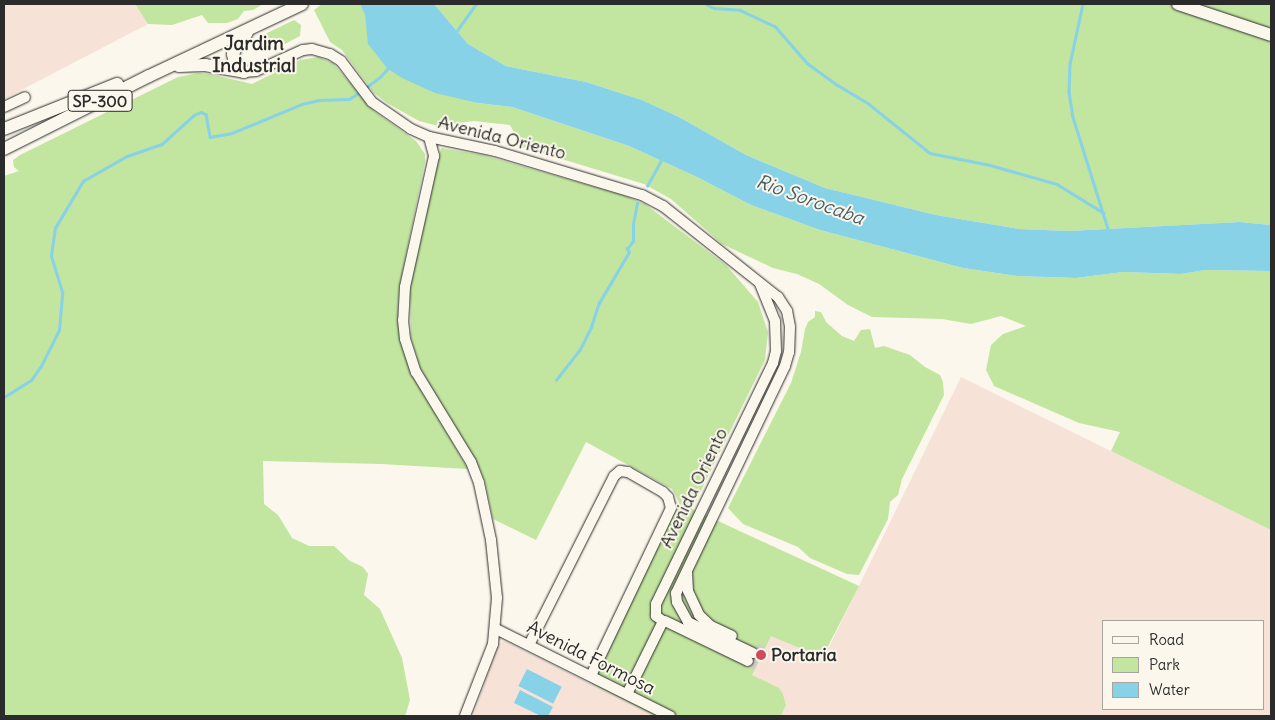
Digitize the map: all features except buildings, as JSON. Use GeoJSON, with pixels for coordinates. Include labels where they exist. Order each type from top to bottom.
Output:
{"type":"FeatureCollection","features":[{"type":"Feature","properties":{"kind":"main road","name":"SP-300"},"geometry":{"type":"LineString","coordinates":[[4,148],[302,4]]}},
{"type":"Feature","properties":{"kind":"main road"},"geometry":{"type":"LineString","coordinates":[[1178,4],[1271,35]]}},
{"type":"Feature","properties":{"kind":"main road"},"geometry":{"type":"LineString","coordinates":[[244,72],[235,64],[233,54],[238,43],[251,29]]}},
{"type":"Feature","properties":{"kind":"main road"},"geometry":{"type":"LineString","coordinates":[[4,129],[116,85],[195,64],[244,72]]}},
{"type":"Feature","properties":{"kind":"street","name":"Avenida Oriento"},"geometry":{"type":"LineString","coordinates":[[244,72],[256,71],[296,52],[312,50],[335,57],[341,61],[366,94],[393,118],[429,137],[495,151],[642,195],[662,206],[783,304],[790,326],[789,352],[780,377],[687,568],[678,589],[677,605]]}},
{"type":"Feature","properties":{"kind":"street"},"geometry":{"type":"LineString","coordinates":[[4,107],[25,97]]}},
{"type":"Feature","properties":{"kind":"street"},"geometry":{"type":"LineString","coordinates":[[429,137],[434,156],[405,287],[403,320],[405,339],[416,372],[471,462],[479,484],[495,569],[498,598],[496,629],[485,666],[465,716]]}},
{"type":"Feature","properties":{"kind":"street","name":"Avenida Oriento"},"geometry":{"type":"LineString","coordinates":[[657,601],[773,363],[778,341],[775,321],[758,282]]}},
{"type":"Feature","properties":{"kind":"street"},"geometry":{"type":"LineString","coordinates":[[529,645],[614,476],[620,471],[628,472],[664,492],[668,497],[671,508],[591,676]]}},
{"type":"Feature","properties":{"kind":"street","name":"Avenida Oriento"},"geometry":{"type":"LineString","coordinates":[[687,568],[688,591],[693,606],[705,621],[752,654]]}},
{"type":"Feature","properties":{"kind":"street"},"geometry":{"type":"LineString","coordinates":[[669,597],[677,605],[688,622],[752,654],[664,621],[655,612],[657,601],[669,597]]}},
{"type":"Feature","properties":{"kind":"street"},"geometry":{"type":"LineString","coordinates":[[677,605],[693,606]]}},
{"type":"Feature","properties":{"kind":"street"},"geometry":{"type":"LineString","coordinates":[[627,694],[664,621],[677,616],[677,605]]}},
{"type":"Feature","properties":{"kind":"street"},"geometry":{"type":"LineString","coordinates":[[688,622],[705,621]]}},
{"type":"Feature","properties":{"kind":"street","name":"Avenida Formosa"},"geometry":{"type":"LineString","coordinates":[[496,629],[670,716]]}},
{"type":"Feature","properties":{"kind":"shaded area"},"geometry":{"type":"Polygon","coordinates":[[[4,4],[135,4],[148,24],[4,99],[4,4]]]}},
{"type":"Feature","properties":{"kind":"shaded area"},"geometry":{"type":"Polygon","coordinates":[[[961,377],[1271,530],[1271,716],[781,716],[786,705],[783,694],[752,675],[771,635],[816,655],[829,647],[961,377]]]}},
{"type":"Feature","properties":{"kind":"shaded area"},"geometry":{"type":"Polygon","coordinates":[[[503,641],[655,716],[473,716],[498,645],[503,641]]]}},
{"type":"Feature","properties":{"kind":"green space"},"geometry":{"type":"Polygon","coordinates":[[[135,4],[263,4],[253,10],[244,11],[238,19],[227,23],[208,23],[202,15],[172,25],[148,24],[135,4]]]}},
{"type":"Feature","properties":{"kind":"green space"},"geometry":{"type":"Polygon","coordinates":[[[322,4],[360,4],[365,15],[367,29],[478,103],[512,107],[629,146],[697,177],[751,205],[820,230],[963,268],[1017,276],[1076,278],[1123,272],[1181,274],[1205,270],[1271,271],[1271,530],[1111,451],[1120,432],[1079,423],[994,386],[986,370],[991,345],[1003,334],[1026,326],[1001,316],[971,324],[942,319],[872,317],[848,305],[819,284],[797,274],[773,268],[722,244],[671,199],[644,184],[522,147],[510,125],[474,121],[451,124],[446,128],[419,121],[387,103],[374,93],[342,50],[330,42],[314,10],[322,4]]]}},
{"type":"Feature","properties":{"kind":"green space"},"geometry":{"type":"Polygon","coordinates":[[[434,4],[1271,4],[1271,225],[1240,222],[1069,231],[1019,229],[936,215],[825,188],[746,155],[679,117],[642,100],[586,82],[506,66],[468,44],[434,4]]]}},
{"type":"Feature","properties":{"kind":"green space"},"geometry":{"type":"Polygon","coordinates":[[[294,20],[301,25],[300,36],[275,49],[269,46],[265,34],[294,20]]]}},
{"type":"Feature","properties":{"kind":"green space"},"geometry":{"type":"Polygon","coordinates":[[[318,57],[333,63],[375,112],[416,141],[425,154],[425,162],[399,289],[398,315],[400,340],[412,374],[468,469],[381,464],[263,461],[264,504],[278,515],[292,538],[309,546],[334,546],[350,561],[363,567],[368,574],[364,595],[380,609],[402,658],[410,700],[405,716],[4,716],[4,176],[19,171],[14,167],[13,160],[20,155],[178,77],[199,73],[210,74],[252,84],[300,60],[318,57]]]}},
{"type":"Feature","properties":{"kind":"green space"},"geometry":{"type":"Polygon","coordinates":[[[441,148],[483,155],[623,195],[645,204],[726,265],[758,302],[768,332],[765,360],[692,509],[859,586],[825,652],[816,655],[771,636],[752,675],[779,688],[786,705],[781,716],[655,716],[592,684],[679,502],[672,489],[586,442],[536,540],[493,519],[485,482],[476,460],[421,370],[411,338],[410,288],[441,148]]]}},
{"type":"Feature","properties":{"kind":"green space"},"geometry":{"type":"Polygon","coordinates":[[[815,311],[821,312],[826,322],[842,336],[854,341],[861,330],[870,329],[875,348],[884,346],[910,355],[925,367],[940,375],[943,382],[944,395],[902,479],[898,495],[890,502],[888,519],[859,575],[847,574],[810,558],[798,547],[743,524],[728,508],[791,383],[801,352],[805,329],[808,322],[815,317],[815,311]]]}},
{"type":"Feature","properties":{"kind":"water","name":"Rio Sorocaba"},"geometry":{"type":"Polygon","coordinates":[[[360,4],[434,4],[468,44],[506,66],[586,82],[642,100],[679,117],[746,155],[825,188],[936,215],[1019,229],[1069,231],[1240,222],[1271,225],[1271,271],[1205,270],[1181,274],[1123,272],[1076,278],[1017,276],[963,268],[820,230],[751,205],[697,177],[629,146],[512,107],[478,103],[435,93],[402,78],[387,68],[368,44],[365,15],[360,4]]]}},
{"type":"Feature","properties":{"kind":"water"},"geometry":{"type":"Polygon","coordinates":[[[527,669],[562,687],[553,704],[518,686],[527,669]]]}},
{"type":"Feature","properties":{"kind":"water"},"geometry":{"type":"Polygon","coordinates":[[[520,690],[553,707],[548,716],[541,716],[514,703],[520,690]]]}},
{"type":"Feature","properties":{"kind":"waterway"},"geometry":{"type":"LineString","coordinates":[[454,35],[476,4]]}},
{"type":"Feature","properties":{"kind":"waterway"},"geometry":{"type":"LineString","coordinates":[[706,4],[714,8],[740,10],[775,26],[807,63],[836,84],[869,104],[930,153],[990,165],[1057,184],[1104,213]]}},
{"type":"Feature","properties":{"kind":"waterway"},"geometry":{"type":"LineString","coordinates":[[1083,4],[1070,64],[1069,92],[1073,117],[1109,232]]}},
{"type":"Feature","properties":{"kind":"waterway"},"geometry":{"type":"LineString","coordinates":[[364,89],[380,77],[388,68]]}},
{"type":"Feature","properties":{"kind":"waterway"},"geometry":{"type":"LineString","coordinates":[[4,397],[31,380],[41,366],[59,330],[62,292],[51,256],[55,228],[83,181],[127,156],[162,144],[194,115],[201,112],[206,114],[210,137],[232,133],[302,104],[319,100],[349,99],[360,92]]}},
{"type":"Feature","properties":{"kind":"waterway"},"geometry":{"type":"LineString","coordinates":[[647,186],[663,157]]}},
{"type":"Feature","properties":{"kind":"waterway"},"geometry":{"type":"LineString","coordinates":[[556,380],[579,351],[591,327],[599,303],[629,252],[627,249],[633,241],[633,224],[637,203]]}},
{"type":"Feature","properties":{"kind":"tunnel"},"geometry":{"type":"LineString","coordinates":[[755,648],[763,652]]}},
{"type":"Feature","properties":{"kind":"tunnel"},"geometry":{"type":"LineString","coordinates":[[748,661],[757,665]]}},
{"type":"Feature","properties":{"kind":"place","name":"Portaria"},"geometry":{"type":"Point","coordinates":[761,655]}},
{"type":"Feature","properties":{"kind":"district","name":"Jardim Industrial"},"geometry":{"type":"Point","coordinates":[254,55]}}]}
